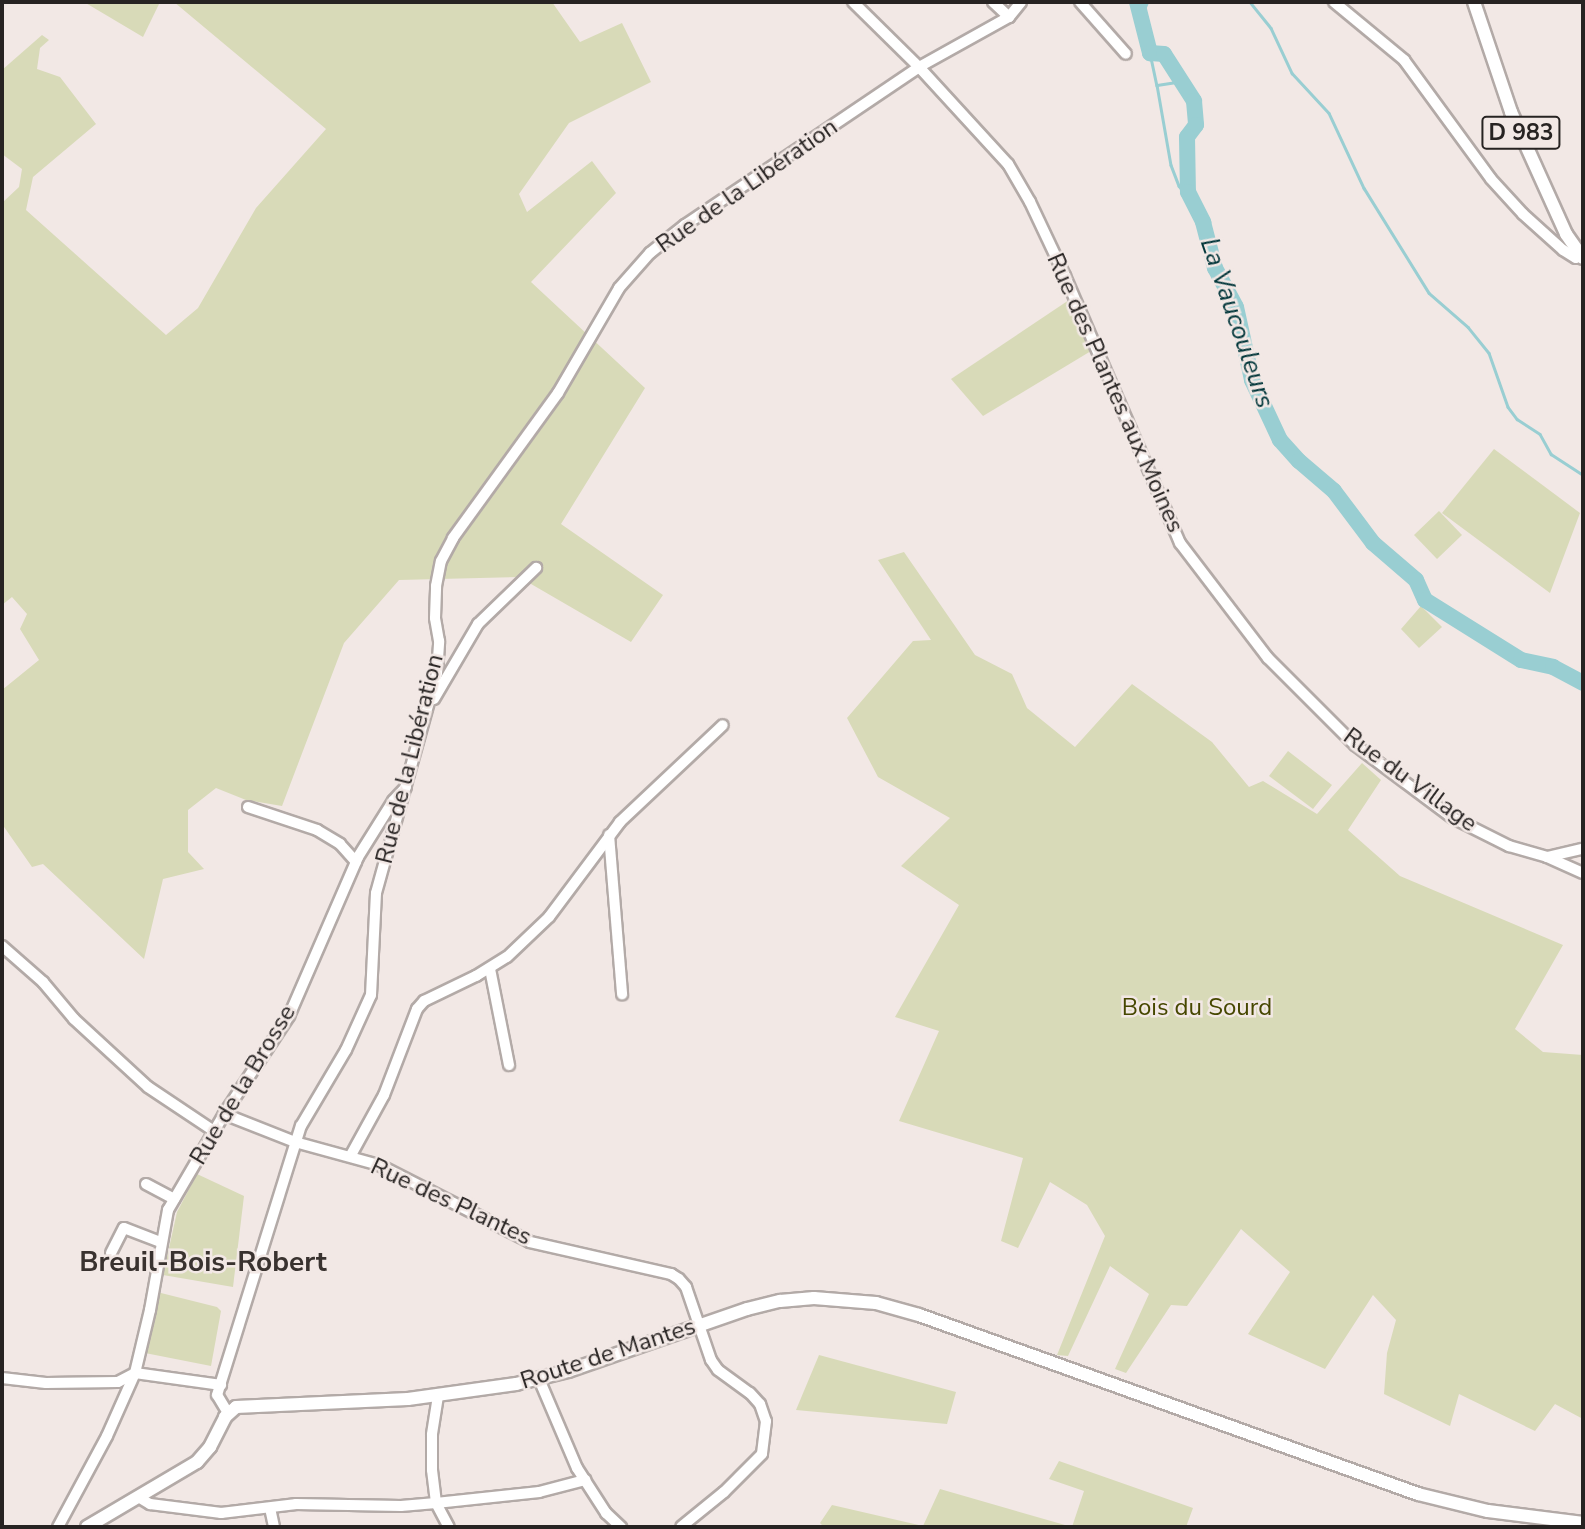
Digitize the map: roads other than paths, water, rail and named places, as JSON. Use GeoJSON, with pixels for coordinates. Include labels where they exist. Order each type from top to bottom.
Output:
{"type":"FeatureCollection","features":[{"type":"Feature","properties":{"kind":"main road","name":"D 983"},"geometry":{"type":"LineString","coordinates":[[1474,2],[1511,112],[1566,234],[1582,257]]}},
{"type":"Feature","properties":{"kind":"main road","name":"Route de Mantes"},"geometry":{"type":"LineString","coordinates":[[228,1413],[247,1404],[438,1396],[539,1379],[780,1301],[841,1299],[876,1303],[919,1315],[1418,1494],[1488,1511],[1583,1523]]}},
{"type":"Feature","properties":{"kind":"main road"},"geometry":{"type":"LineString","coordinates":[[87,1527],[197,1462],[228,1413]]}},
{"type":"Feature","properties":{"kind":"street","name":"Rue des Plantes aux Moines"},"geometry":{"type":"LineString","coordinates":[[853,2],[919,67],[1008,164],[1030,202],[1180,543],[1268,658],[1322,713]]}},
{"type":"Feature","properties":{"kind":"street"},"geometry":{"type":"LineString","coordinates":[[993,2],[1009,17],[1021,2]]}},
{"type":"Feature","properties":{"kind":"street"},"geometry":{"type":"LineString","coordinates":[[1080,2],[1126,54]]}},
{"type":"Feature","properties":{"kind":"street"},"geometry":{"type":"LineString","coordinates":[[1334,2],[1404,60],[1490,179],[1523,214],[1563,250],[1576,258],[1582,257]]}},
{"type":"Feature","properties":{"kind":"street","name":"Rue de la Libération"},"geometry":{"type":"LineString","coordinates":[[221,1385],[295,1142],[317,1095],[346,1050],[370,995],[376,893],[437,673],[439,640],[435,618],[436,586],[441,561],[453,538],[558,393],[619,288],[650,253],[684,225],[919,67],[1009,17]]}},
{"type":"Feature","properties":{"kind":"street"},"geometry":{"type":"LineString","coordinates":[[427,710],[478,624],[536,568]]}},
{"type":"Feature","properties":{"kind":"street","name":"Rue du Village"},"geometry":{"type":"LineString","coordinates":[[1322,713],[1355,745],[1453,818],[1509,846],[1547,857],[1583,849]]}},
{"type":"Feature","properties":{"kind":"street"},"geometry":{"type":"LineString","coordinates":[[351,1155],[384,1095],[417,1009],[430,998],[490,969],[507,957],[549,916],[609,835],[639,802],[723,725]]}},
{"type":"Feature","properties":{"kind":"street","name":"Rue de la Brosse"},"geometry":{"type":"LineString","coordinates":[[58,1527],[107,1436],[135,1373],[168,1210],[214,1131],[289,1016],[356,862],[393,801],[407,785]]}},
{"type":"Feature","properties":{"kind":"street"},"geometry":{"type":"LineString","coordinates":[[248,807],[317,830],[340,844],[356,862]]}},
{"type":"Feature","properties":{"kind":"street"},"geometry":{"type":"LineString","coordinates":[[609,835],[622,994]]}},
{"type":"Feature","properties":{"kind":"street"},"geometry":{"type":"LineString","coordinates":[[1547,857],[1583,873]]}},
{"type":"Feature","properties":{"kind":"street"},"geometry":{"type":"LineString","coordinates":[[2,946],[43,982],[75,1019],[148,1087],[214,1131]]}},
{"type":"Feature","properties":{"kind":"street"},"geometry":{"type":"LineString","coordinates":[[490,969],[509,1065]]}},
{"type":"Feature","properties":{"kind":"street","name":"Rue des Plantes"},"geometry":{"type":"LineString","coordinates":[[225,1114],[295,1142],[351,1155],[379,1165],[530,1242],[671,1274],[686,1287],[711,1360],[760,1404],[766,1421],[762,1454],[681,1527]]}},
{"type":"Feature","properties":{"kind":"street"},"geometry":{"type":"LineString","coordinates":[[146,1184],[174,1199]]}},
{"type":"Feature","properties":{"kind":"street"},"geometry":{"type":"LineString","coordinates":[[111,1253],[124,1228],[161,1242]]}},
{"type":"Feature","properties":{"kind":"street"},"geometry":{"type":"LineString","coordinates":[[2,1378],[46,1383],[118,1382],[135,1373],[221,1385],[217,1395],[228,1413]]}},
{"type":"Feature","properties":{"kind":"street"},"geometry":{"type":"LineString","coordinates":[[539,1379],[585,1480],[606,1513],[621,1527]]}},
{"type":"Feature","properties":{"kind":"street"},"geometry":{"type":"LineString","coordinates":[[438,1396],[432,1435],[436,1503],[449,1527]]}},
{"type":"Feature","properties":{"kind":"street"},"geometry":{"type":"LineString","coordinates":[[140,1498],[150,1504],[221,1514],[317,1503],[401,1506],[436,1503],[539,1492],[585,1480]]}},
{"type":"Feature","properties":{"kind":"street"},"geometry":{"type":"LineString","coordinates":[[270,1508],[274,1527]]}},
{"type":"Feature","properties":{"kind":"waterway","name":"La Vaucouleurs"},"geometry":{"type":"LineString","coordinates":[[1137,2],[1150,53],[1164,54],[1194,101],[1196,125],[1187,137],[1188,192],[1203,222],[1215,268],[1236,307],[1252,380],[1280,440],[1299,461],[1334,491],[1373,543],[1416,580],[1425,600],[1521,660],[1553,667],[1583,683]]}},
{"type":"Feature","properties":{"kind":"waterway"},"geometry":{"type":"LineString","coordinates":[[1142,14],[1147,2]]}},
{"type":"Feature","properties":{"kind":"waterway"},"geometry":{"type":"LineString","coordinates":[[1250,2],[1271,28],[1292,73],[1329,113],[1364,188],[1429,293],[1468,327],[1489,353],[1508,407],[1517,419],[1540,434],[1551,454],[1583,475]]}},
{"type":"Feature","properties":{"kind":"waterway"},"geometry":{"type":"LineString","coordinates":[[1150,53],[1157,85],[1181,81]]}},
{"type":"Feature","properties":{"kind":"waterway"},"geometry":{"type":"LineString","coordinates":[[1157,85],[1171,165],[1179,186],[1193,204]]}},
{"type":"Feature","properties":{"kind":"district","name":"Breuil-Bois-Robert"},"geometry":{"type":"Point","coordinates":[203,1262]}},
{"type":"Feature","properties":{"kind":"park label","name":"Bois du Sourd"},"geometry":{"type":"Point","coordinates":[1197,1008]}}]}
